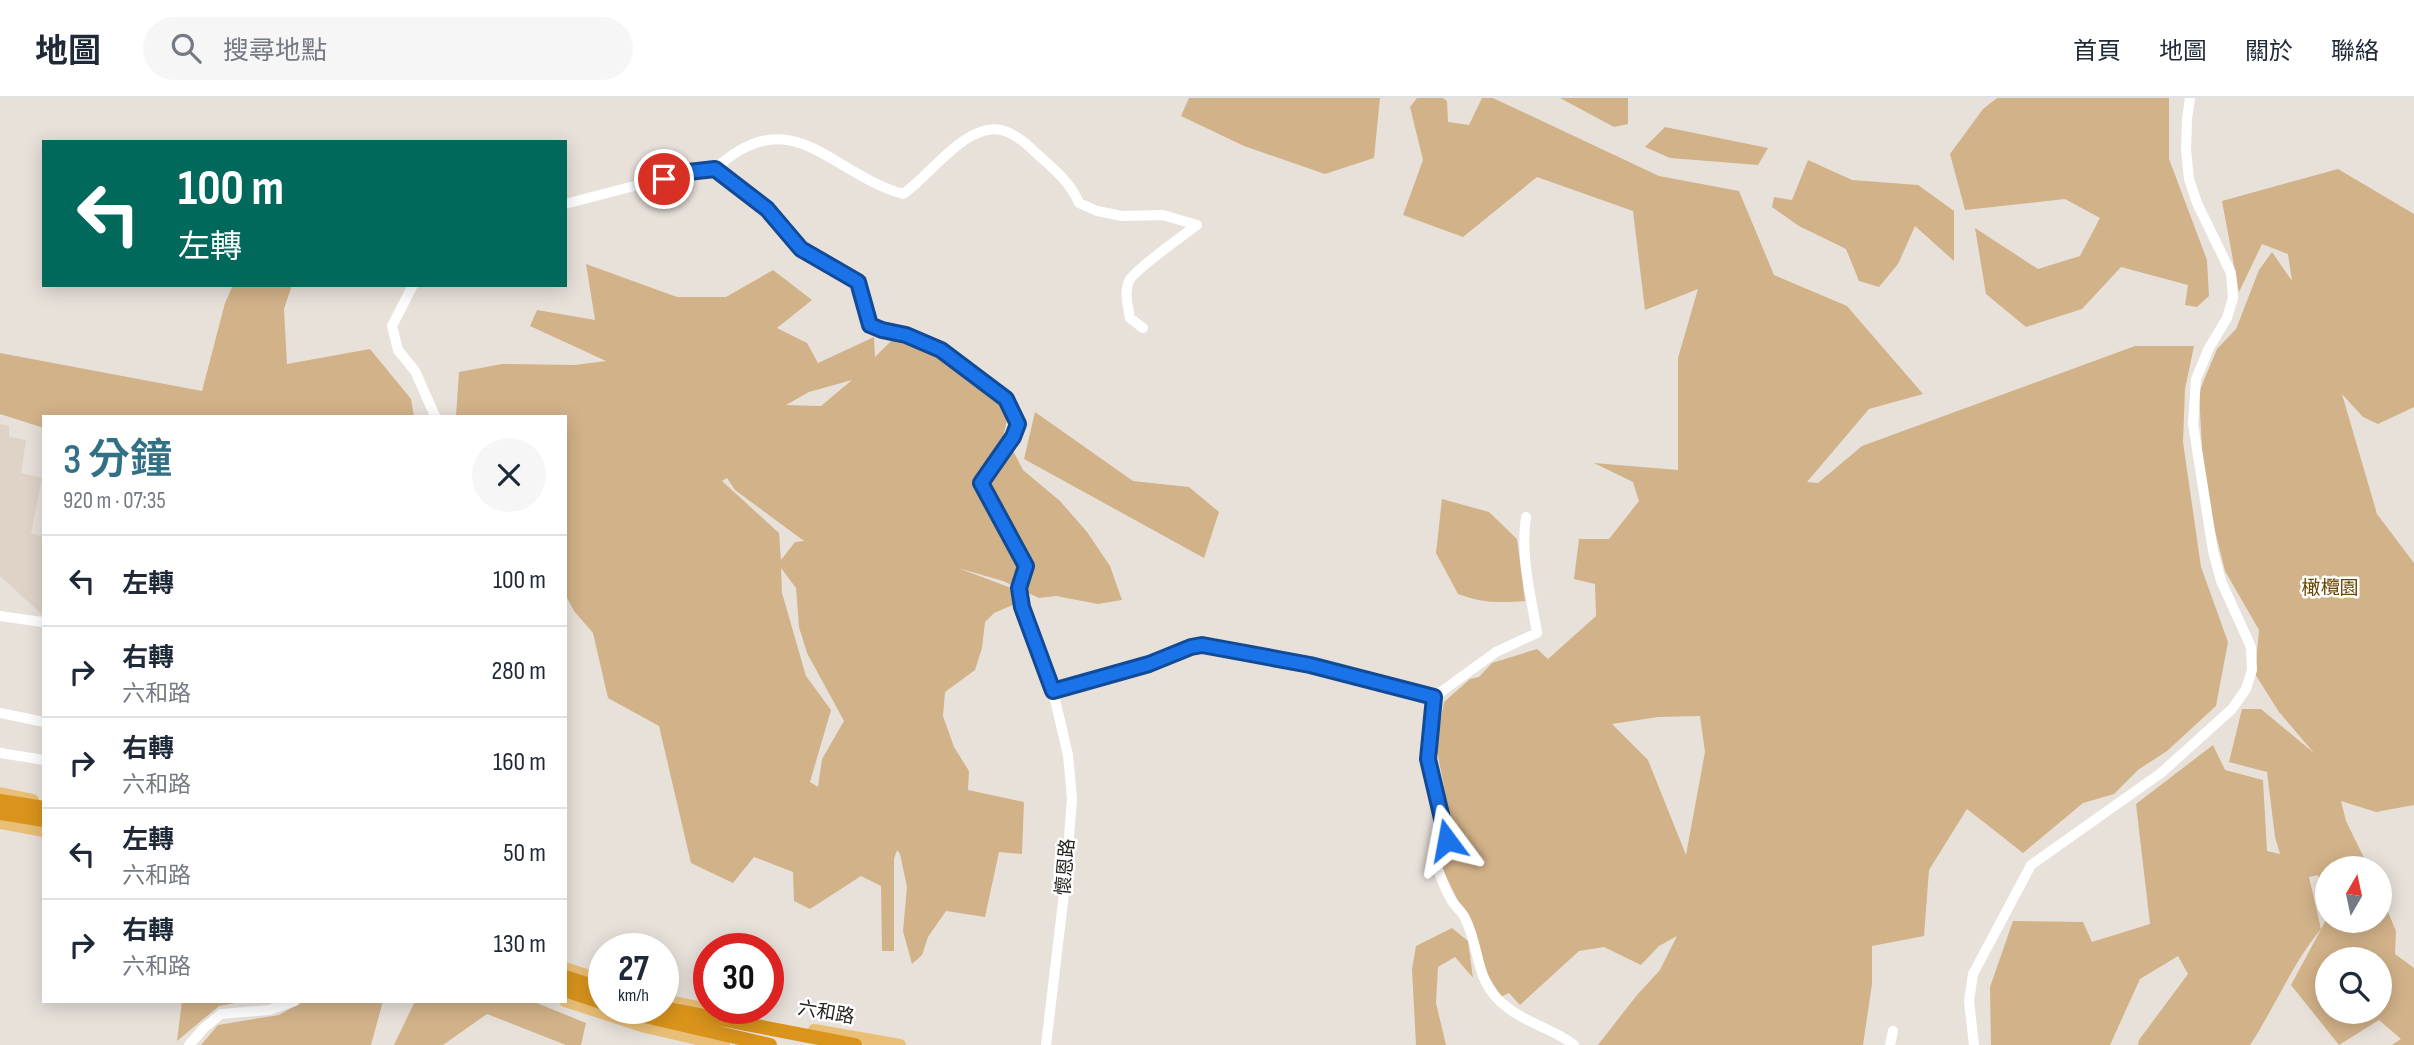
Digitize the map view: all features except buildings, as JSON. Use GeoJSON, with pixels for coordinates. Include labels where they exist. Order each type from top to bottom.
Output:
{"type":"FeatureCollection","features":[{"type":"Feature","properties":{"kind":"highway"},"geometry":{"type":"LineString","coordinates":[[0,800],[42,808]]}},
{"type":"Feature","properties":{"kind":"highway"},"geometry":{"type":"LineString","coordinates":[[0,813],[42,820]]}},
{"type":"Feature","properties":{"kind":"highway"},"geometry":{"type":"LineString","coordinates":[[567,978],[588,984]]}},
{"type":"Feature","properties":{"kind":"highway"},"geometry":{"type":"LineString","coordinates":[[567,991],[588,998]]}},
{"type":"Feature","properties":{"kind":"highway"},"geometry":{"type":"LineString","coordinates":[[679,1011],[855,1045]]}},
{"type":"Feature","properties":{"kind":"highway"},"geometry":{"type":"LineString","coordinates":[[679,1024],[770,1045]]}},
{"type":"Feature","properties":{"kind":"main road"},"geometry":{"type":"LineString","coordinates":[[0,793],[42,802]]}},
{"type":"Feature","properties":{"kind":"main road"},"geometry":{"type":"LineString","coordinates":[[0,823],[42,831]]}},
{"type":"Feature","properties":{"kind":"main road"},"geometry":{"type":"LineString","coordinates":[[567,969],[588,976]]}},
{"type":"Feature","properties":{"kind":"main road"},"geometry":{"type":"LineString","coordinates":[[567,1002],[645,1027],[723,1045]]}},
{"type":"Feature","properties":{"kind":"main road","name":"六和路"},"geometry":{"type":"LineString","coordinates":[[679,1003],[900,1045]]}},
{"type":"Feature","properties":{"kind":"street"},"geometry":{"type":"LineString","coordinates":[[1975,1045],[1969,1000],[1973,974],[2031,865],[2161,773],[2232,709],[2246,689],[2252,670],[2251,647],[2221,581],[2213,551],[2193,424],[2196,379],[2209,348],[2227,318],[2232,298],[2231,274],[2197,203],[2189,179],[2186,150],[2190,98]]}},
{"type":"Feature","properties":{"kind":"street"},"geometry":{"type":"LineString","coordinates":[[567,203],[688,172],[715,169],[731,153],[757,139],[783,134],[828,154],[863,176],[903,194],[970,136],[986,130],[1000,129],[1031,148],[1049,164],[1071,186],[1079,203],[1097,211],[1122,216],[1163,215],[1197,225],[1136,271],[1128,282],[1126,300],[1130,318],[1143,328]]}},
{"type":"Feature","properties":{"kind":"street"},"geometry":{"type":"LineString","coordinates":[[715,169],[767,209],[801,249],[858,282],[870,325],[906,335],[941,350],[1006,399],[1018,424],[1013,437],[981,483],[1026,566],[1019,588],[1022,607],[1053,691],[1202,645],[1310,665],[1434,697]]}},
{"type":"Feature","properties":{"kind":"street"},"geometry":{"type":"LineString","coordinates":[[412,287],[392,326],[398,350],[415,371],[435,415]]}},
{"type":"Feature","properties":{"kind":"street"},"geometry":{"type":"LineString","coordinates":[[1526,517],[1525,555],[1537,633],[1496,652],[1434,697],[1428,759],[1447,840],[1435,861],[1451,900],[1465,917],[1477,964],[1489,990],[1508,1009],[1558,1033],[1574,1045]]}},
{"type":"Feature","properties":{"kind":"street"},"geometry":{"type":"LineString","coordinates":[[0,616],[42,622]]}},
{"type":"Feature","properties":{"kind":"street","name":"懷恩路"},"geometry":{"type":"LineString","coordinates":[[1046,1045],[1066,877],[1072,798],[1068,755],[1053,691]]}},
{"type":"Feature","properties":{"kind":"street"},"geometry":{"type":"LineString","coordinates":[[0,713],[42,722]]}},
{"type":"Feature","properties":{"kind":"street"},"geometry":{"type":"LineString","coordinates":[[0,753],[42,760]]}},
{"type":"Feature","properties":{"kind":"street"},"geometry":{"type":"LineString","coordinates":[[189,1045],[220,1014],[269,1010],[289,1003]]}},
{"type":"Feature","properties":{"kind":"street"},"geometry":{"type":"LineString","coordinates":[[1889,1045],[1893,1031]]}},
{"type":"Feature","properties":{"kind":"shaded area"},"geometry":{"type":"Polygon","coordinates":[[[0,424],[9,426],[9,437],[26,440],[21,473],[42,478],[31,533],[42,536],[42,614],[0,576],[0,424]]]}},
{"type":"Feature","properties":{"kind":"green space"},"geometry":{"type":"Polygon","coordinates":[[[1189,98],[1380,98],[1374,158],[1325,174],[1244,146],[1181,116],[1189,98]]]}},
{"type":"Feature","properties":{"kind":"green space"},"geometry":{"type":"Polygon","coordinates":[[[1417,98],[1443,98],[1447,101],[1448,122],[1469,125],[1482,98],[1493,98],[1659,176],[1739,191],[1774,275],[1847,306],[1923,394],[1869,409],[1807,482],[1818,483],[1862,446],[2135,346],[2194,346],[2185,389],[2183,442],[2201,567],[2228,642],[2216,706],[2167,751],[2138,770],[2114,794],[2083,803],[2023,853],[1967,809],[1929,870],[1924,936],[1872,946],[1872,984],[1863,1045],[1598,1045],[1660,970],[1677,936],[1659,946],[1641,965],[1604,947],[1579,951],[1520,1005],[1509,993],[1501,997],[1485,970],[1476,938],[1441,866],[1447,851],[1444,786],[1436,746],[1444,702],[1470,679],[1479,677],[1492,663],[1537,649],[1548,659],[1596,616],[1595,584],[1574,579],[1579,539],[1609,539],[1639,501],[1633,482],[1594,463],[1678,470],[1678,358],[1698,289],[1645,310],[1633,211],[1537,177],[1463,237],[1403,215],[1423,160],[1410,107],[1417,98]],[[1700,716],[1658,717],[1612,724],[1648,760],[1686,855],[1705,752],[1700,716]]]}},
{"type":"Feature","properties":{"kind":"green space"},"geometry":{"type":"Polygon","coordinates":[[[1560,98],[1628,98],[1628,124],[1614,127],[1560,98]]]}},
{"type":"Feature","properties":{"kind":"green space"},"geometry":{"type":"Polygon","coordinates":[[[1997,98],[2169,98],[2169,159],[2207,260],[2209,296],[2197,307],[2185,305],[2188,285],[2121,267],[2082,309],[2026,327],[1986,294],[1975,228],[2038,269],[2080,256],[2100,218],[2065,199],[1965,210],[1950,154],[1983,109],[1997,98]]]}},
{"type":"Feature","properties":{"kind":"green space"},"geometry":{"type":"Polygon","coordinates":[[[1665,127],[1768,148],[1758,165],[1670,158],[1645,147],[1665,127]]]}},
{"type":"Feature","properties":{"kind":"green space"},"geometry":{"type":"Polygon","coordinates":[[[1808,160],[1852,180],[1918,185],[1954,211],[1954,261],[1915,226],[1898,264],[1879,287],[1859,281],[1846,249],[1799,226],[1772,207],[1774,197],[1792,200],[1808,160]]]}},
{"type":"Feature","properties":{"kind":"green space","name":"橄欖園"},"geometry":{"type":"Polygon","coordinates":[[[2338,169],[2414,214],[2414,407],[2378,424],[2363,417],[2342,394],[2377,514],[2414,563],[2414,805],[2376,812],[2341,801],[2346,821],[2363,856],[2315,856],[2315,876],[2309,877],[2315,903],[2315,933],[2318,933],[2250,1045],[2138,1045],[2188,974],[2178,956],[2140,979],[2110,1045],[1991,1045],[1990,987],[2013,921],[2083,922],[2092,942],[2150,924],[2136,804],[2213,745],[2225,770],[2263,780],[2267,851],[2280,854],[2275,837],[2267,772],[2229,762],[2242,709],[2261,709],[2314,753],[2279,712],[2255,674],[2259,630],[2225,571],[2204,487],[2199,392],[2217,349],[2236,329],[2259,270],[2272,252],[2292,281],[2288,254],[2262,244],[2239,292],[2222,201],[2338,169]]]}},
{"type":"Feature","properties":{"kind":"green space"},"geometry":{"type":"Polygon","coordinates":[[[586,264],[677,297],[726,297],[773,270],[812,300],[777,328],[807,343],[818,363],[874,337],[875,357],[892,340],[919,340],[1000,400],[1008,415],[1004,433],[1023,470],[1060,501],[1087,532],[1110,566],[1122,600],[1098,604],[1056,596],[1039,598],[1003,581],[958,568],[1014,589],[1015,604],[994,613],[985,622],[982,648],[975,670],[945,692],[943,716],[954,747],[969,771],[968,790],[1024,802],[1022,854],[999,852],[985,917],[946,911],[928,937],[922,955],[912,964],[903,931],[907,887],[897,850],[894,859],[894,951],[882,951],[881,886],[861,876],[810,909],[794,901],[793,872],[754,857],[733,883],[691,863],[659,726],[608,698],[593,633],[574,611],[567,598],[567,415],[456,415],[459,372],[502,364],[575,365],[606,361],[530,326],[537,310],[595,320],[586,264]],[[852,380],[809,392],[786,405],[821,406],[852,380]],[[727,478],[722,481],[779,533],[781,560],[795,542],[804,541],[735,490],[727,478]],[[781,568],[782,593],[806,676],[831,710],[810,782],[818,787],[822,759],[844,721],[807,653],[799,627],[796,588],[781,568]]]}},
{"type":"Feature","properties":{"kind":"green space"},"geometry":{"type":"Polygon","coordinates":[[[232,287],[291,287],[284,309],[287,364],[370,349],[411,399],[414,415],[42,415],[42,427],[0,414],[0,353],[202,391],[225,303],[232,287]]]}},
{"type":"Feature","properties":{"kind":"green space"},"geometry":{"type":"Polygon","coordinates":[[[1035,412],[1133,481],[1189,487],[1219,512],[1204,558],[1024,459],[1035,412]]]}},
{"type":"Feature","properties":{"kind":"green space"},"geometry":{"type":"Polygon","coordinates":[[[1442,499],[1489,512],[1517,539],[1525,601],[1491,602],[1458,594],[1436,553],[1442,499]]]}},
{"type":"Feature","properties":{"kind":"green space"},"geometry":{"type":"Polygon","coordinates":[[[2392,922],[2396,931],[2395,954],[2414,968],[2414,1045],[2392,1045],[2401,1039],[2384,1024],[2392,1024],[2392,947],[2315,947],[2315,1015],[2291,985],[2319,933],[2392,933],[2392,922]]]}},
{"type":"Feature","properties":{"kind":"green space"},"geometry":{"type":"Polygon","coordinates":[[[1452,928],[1468,941],[1473,978],[1455,957],[1438,967],[1436,1003],[1446,1045],[1416,1045],[1412,969],[1416,946],[1452,928]]]}},
{"type":"Feature","properties":{"kind":"green space"},"geometry":{"type":"Polygon","coordinates":[[[182,1003],[236,1003],[219,1006],[177,1041],[182,1003]]]}},
{"type":"Feature","properties":{"kind":"green space"},"geometry":{"type":"Polygon","coordinates":[[[300,1003],[382,1003],[371,1045],[201,1045],[218,1025],[279,1015],[300,1003]]]}},
{"type":"Feature","properties":{"kind":"green space"},"geometry":{"type":"Polygon","coordinates":[[[414,1003],[537,1003],[586,1023],[581,1045],[566,1045],[487,1014],[443,1045],[394,1045],[414,1003]]]}},
{"type":"Feature","properties":{"kind":"green space"},"geometry":{"type":"Polygon","coordinates":[[[2322,1024],[2373,1024],[2339,1045],[2322,1024]]]}},
{"type":"Feature","properties":{"kind":"route"},"geometry":{"type":"LineString","coordinates":[[664,179],[688,172],[715,169],[767,209],[801,249],[858,282],[870,325],[906,335],[941,350],[1006,399],[1018,424],[1013,437],[981,483],[1026,566],[1019,588],[1022,607],[1053,691],[1149,664],[1202,645],[1310,665],[1404,687],[1434,697],[1433,731],[1428,759],[1447,840]]}}]}
